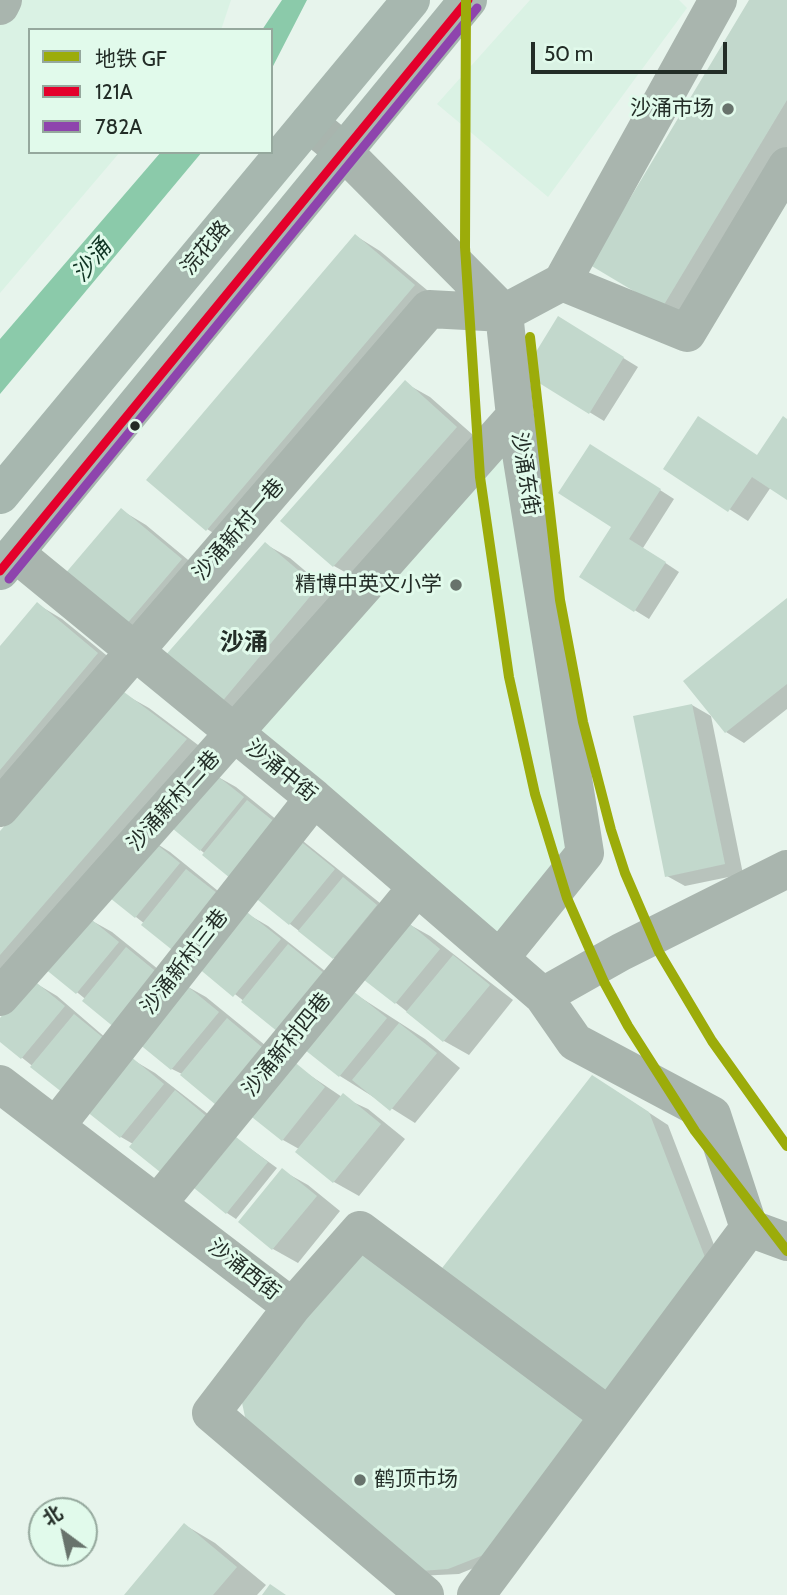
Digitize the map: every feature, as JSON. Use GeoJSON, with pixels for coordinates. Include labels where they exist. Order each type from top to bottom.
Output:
{"type":"FeatureCollection","features":[{"type":"Feature","properties":{"kind":"main road","name":"浣花路"},"geometry":{"type":"LineString","coordinates":[[0,495],[411,0]]}},
{"type":"Feature","properties":{"kind":"main road"},"geometry":{"type":"LineString","coordinates":[[8,562],[468,0]]}},
{"type":"Feature","properties":{"kind":"street"},"geometry":{"type":"LineString","coordinates":[[0,6],[3,0]]}},
{"type":"Feature","properties":{"kind":"street"},"geometry":{"type":"LineString","coordinates":[[309,123],[343,151],[504,313],[562,282],[718,0]]}},
{"type":"Feature","properties":{"kind":"street"},"geometry":{"type":"LineString","coordinates":[[562,282],[687,332],[787,166]]}},
{"type":"Feature","properties":{"kind":"street","name":"沙涌新村一巷"},"geometry":{"type":"LineString","coordinates":[[0,808],[429,309],[504,313]]}},
{"type":"Feature","properties":{"kind":"street","name":"沙涌东街"},"geometry":{"type":"LineString","coordinates":[[499,958],[585,853],[515,416],[504,313]]}},
{"type":"Feature","properties":{"kind":"street","name":"沙涌新村二巷"},"geometry":{"type":"LineString","coordinates":[[0,997],[515,416]]}},
{"type":"Feature","properties":{"kind":"street","name":"沙涌中街"},"geometry":{"type":"LineString","coordinates":[[8,562],[135,651],[314,798],[543,996],[575,1042],[712,1115],[749,1228]]}},
{"type":"Feature","properties":{"kind":"street","name":"沙涌新村三巷"},"geometry":{"type":"LineString","coordinates":[[56,1126],[314,798]]}},
{"type":"Feature","properties":{"kind":"street"},"geometry":{"type":"LineString","coordinates":[[543,996],[621,952],[787,869]]}},
{"type":"Feature","properties":{"kind":"street","name":"沙涌新村四巷"},"geometry":{"type":"LineString","coordinates":[[158,1203],[417,887]]}},
{"type":"Feature","properties":{"kind":"street","name":"沙涌西街"},"geometry":{"type":"LineString","coordinates":[[0,1084],[292,1307],[360,1230],[609,1416]]}},
{"type":"Feature","properties":{"kind":"street"},"geometry":{"type":"LineString","coordinates":[[476,1595],[749,1228],[787,1242]]}},
{"type":"Feature","properties":{"kind":"street"},"geometry":{"type":"LineString","coordinates":[[292,1307],[211,1413],[425,1595]]}},
{"type":"Feature","properties":{"kind":"shaded area"},"geometry":{"type":"Polygon","coordinates":[[[0,0],[231,0],[222,28],[28,28],[28,154],[118,154],[0,293],[0,0]]]}},
{"type":"Feature","properties":{"kind":"shaded area"},"geometry":{"type":"Polygon","coordinates":[[[530,0],[679,0],[687,8],[548,197],[437,104],[530,0]]]}},
{"type":"Feature","properties":{"kind":"shaded area","name":"精博中英文小学"},"geometry":{"type":"Polygon","coordinates":[[[506,439],[572,841],[496,934],[259,730],[506,439]]]}},
{"type":"Feature","properties":{"kind":"water"},"geometry":{"type":"Polygon","coordinates":[[[282,0],[307,0],[273,66],[273,28],[263,28],[282,0]]]}},
{"type":"Feature","properties":{"kind":"water"},"geometry":{"type":"Polygon","coordinates":[[[159,154],[200,154],[0,394],[0,339],[159,154]]]}},
{"type":"Feature","properties":{"kind":"building"},"geometry":{"type":"Polygon","coordinates":[[[749,0],[787,0],[787,100],[662,308],[590,265],[749,0]]]}},
{"type":"Feature","properties":{"kind":"building"},"geometry":{"type":"Polygon","coordinates":[[[355,234],[415,285],[206,531],[146,480],[355,234]]]}},
{"type":"Feature","properties":{"kind":"building"},"geometry":{"type":"Polygon","coordinates":[[[558,316],[624,357],[589,414],[523,373],[558,316]]]}},
{"type":"Feature","properties":{"kind":"building"},"geometry":{"type":"Polygon","coordinates":[[[405,380],[457,427],[333,567],[280,521],[405,380]]]}},
{"type":"Feature","properties":{"kind":"building"},"geometry":{"type":"Polygon","coordinates":[[[698,416],[757,455],[783,416],[787,419],[787,500],[752,477],[728,512],[663,469],[698,416]]]}},
{"type":"Feature","properties":{"kind":"building"},"geometry":{"type":"Polygon","coordinates":[[[590,444],[661,489],[629,539],[666,562],[634,612],[579,577],[611,527],[558,493],[590,444]]]}},
{"type":"Feature","properties":{"kind":"building"},"geometry":{"type":"Polygon","coordinates":[[[121,508],[182,559],[125,626],[64,575],[121,508]]]}},
{"type":"Feature","properties":{"kind":"building"},"geometry":{"type":"Polygon","coordinates":[[[265,542],[318,587],[220,704],[164,657],[265,542]]]}},
{"type":"Feature","properties":{"kind":"building"},"geometry":{"type":"Polygon","coordinates":[[[787,598],[787,684],[725,733],[683,681],[787,598]]]}},
{"type":"Feature","properties":{"kind":"building"},"geometry":{"type":"Polygon","coordinates":[[[37,602],[98,653],[0,770],[0,646],[37,602]]]}},
{"type":"Feature","properties":{"kind":"building"},"geometry":{"type":"Polygon","coordinates":[[[124,692],[187,739],[0,955],[0,831],[124,692]]]}},
{"type":"Feature","properties":{"kind":"building"},"geometry":{"type":"Polygon","coordinates":[[[692,704],[725,864],[665,877],[633,716],[692,704]]]}},
{"type":"Feature","properties":{"kind":"building"},"geometry":{"type":"Polygon","coordinates":[[[211,771],[244,797],[200,851],[167,824],[211,771]]]}},
{"type":"Feature","properties":{"kind":"building"},"geometry":{"type":"Polygon","coordinates":[[[247,800],[281,827],[236,883],[202,855],[247,800]]]}},
{"type":"Feature","properties":{"kind":"building"},"geometry":{"type":"Polygon","coordinates":[[[145,835],[180,863],[135,918],[100,890],[145,835]]]}},
{"type":"Feature","properties":{"kind":"building"},"geometry":{"type":"Polygon","coordinates":[[[299,840],[335,869],[289,925],[253,896],[299,840]]]}},
{"type":"Feature","properties":{"kind":"building"},"geometry":{"type":"Polygon","coordinates":[[[186,869],[222,897],[176,953],[141,925],[186,869]]]}},
{"type":"Feature","properties":{"kind":"building"},"geometry":{"type":"Polygon","coordinates":[[[343,877],[377,905],[333,959],[298,931],[343,877]]]}},
{"type":"Feature","properties":{"kind":"building"},"geometry":{"type":"Polygon","coordinates":[[[243,909],[281,939],[233,997],[197,967],[243,909]]]}},
{"type":"Feature","properties":{"kind":"building"},"geometry":{"type":"Polygon","coordinates":[[[87,916],[119,942],[76,994],[44,968],[87,916]]]}},
{"type":"Feature","properties":{"kind":"building"},"geometry":{"type":"Polygon","coordinates":[[[405,920],[440,949],[395,1004],[359,976],[405,920]]]}},
{"type":"Feature","properties":{"kind":"building"},"geometry":{"type":"Polygon","coordinates":[[[288,944],[325,974],[278,1032],[241,1002],[288,944]]]}},
{"type":"Feature","properties":{"kind":"building"},"geometry":{"type":"Polygon","coordinates":[[[126,947],[159,974],[115,1028],[82,1001],[126,947]]]}},
{"type":"Feature","properties":{"kind":"building"},"geometry":{"type":"Polygon","coordinates":[[[453,955],[490,985],[443,1042],[406,1012],[453,955]]]}},
{"type":"Feature","properties":{"kind":"building"},"geometry":{"type":"Polygon","coordinates":[[[32,979],[65,1006],[21,1059],[0,1042],[0,1018],[32,979]]]}},
{"type":"Feature","properties":{"kind":"building"},"geometry":{"type":"Polygon","coordinates":[[[181,981],[219,1012],[171,1070],[133,1039],[181,981]]]}},
{"type":"Feature","properties":{"kind":"building"},"geometry":{"type":"Polygon","coordinates":[[[348,987],[387,1018],[339,1077],[300,1046],[348,987]]]}},
{"type":"Feature","properties":{"kind":"building"},"geometry":{"type":"Polygon","coordinates":[[[74,1014],[106,1040],[63,1093],[30,1067],[74,1014]]]}},
{"type":"Feature","properties":{"kind":"building"},"geometry":{"type":"Polygon","coordinates":[[[227,1018],[263,1048],[216,1105],[180,1075],[227,1018]]]}},
{"type":"Feature","properties":{"kind":"building"},"geometry":{"type":"Polygon","coordinates":[[[399,1023],[437,1053],[390,1111],[352,1080],[399,1023]]]}},
{"type":"Feature","properties":{"kind":"building"},"geometry":{"type":"Polygon","coordinates":[[[130,1056],[164,1084],[120,1138],[86,1111],[130,1056]]]}},
{"type":"Feature","properties":{"kind":"building"},"geometry":{"type":"Polygon","coordinates":[[[292,1060],[325,1087],[282,1141],[248,1114],[292,1060]]]}},
{"type":"Feature","properties":{"kind":"building"},"geometry":{"type":"Polygon","coordinates":[[[592,1075],[649,1112],[706,1260],[607,1392],[439,1272],[592,1075]]]}},
{"type":"Feature","properties":{"kind":"building"},"geometry":{"type":"Polygon","coordinates":[[[175,1090],[211,1120],[165,1176],[129,1147],[175,1090]]]}},
{"type":"Feature","properties":{"kind":"building"},"geometry":{"type":"Polygon","coordinates":[[[343,1093],[381,1124],[333,1183],[295,1152],[343,1093]]]}},
{"type":"Feature","properties":{"kind":"building"},"geometry":{"type":"Polygon","coordinates":[[[236,1137],[268,1162],[226,1214],[194,1188],[236,1137]]]}},
{"type":"Feature","properties":{"kind":"building"},"geometry":{"type":"Polygon","coordinates":[[[282,1168],[317,1196],[272,1250],[238,1222],[282,1168]]]}},
{"type":"Feature","properties":{"kind":"building"},"geometry":{"type":"Polygon","coordinates":[[[360,1252],[588,1421],[486,1554],[448,1569],[406,1572],[248,1431],[241,1398],[360,1252]]]}},
{"type":"Feature","properties":{"kind":"building"},"geometry":{"type":"Polygon","coordinates":[[[184,1523],[237,1567],[213,1595],[124,1595],[184,1523]]]}},
{"type":"Feature","properties":{"kind":"building"},"geometry":{"type":"Polygon","coordinates":[[[270,1584],[286,1595],[262,1595],[270,1584]]]}},
{"type":"Feature","properties":{"kind":"metro line","name":"GF"},"geometry":{"type":"LineString","coordinates":[[466,0],[465,247],[480,477],[509,677],[535,794],[567,898],[604,982],[628,1026],[695,1131],[787,1251]]}},
{"type":"Feature","properties":{"kind":"metro line","name":"GF"},"geometry":{"type":"LineString","coordinates":[[530,337],[560,600],[583,722],[611,830],[625,873],[659,952],[712,1041],[787,1146]]}},
{"type":"Feature","properties":{"kind":"transit line","name":"121A"},"geometry":{"type":"LineString","coordinates":[[0,571],[468,0]]}},
{"type":"Feature","properties":{"kind":"transit line","name":"782A"},"geometry":{"type":"LineString","coordinates":[[9,579],[477,8]]}},
{"type":"Feature","properties":{"kind":"place","name":"沙涌市场"},"geometry":{"type":"Point","coordinates":[728,109]}},
{"type":"Feature","properties":{"kind":"place","name":"精博中英文小学"},"geometry":{"type":"Point","coordinates":[456,585]}},
{"type":"Feature","properties":{"kind":"place","name":"鹤顶市场"},"geometry":{"type":"Point","coordinates":[360,1480]}},
{"type":"Feature","properties":{"kind":"district","name":"沙涌"},"geometry":{"type":"Point","coordinates":[244,643]}}]}
